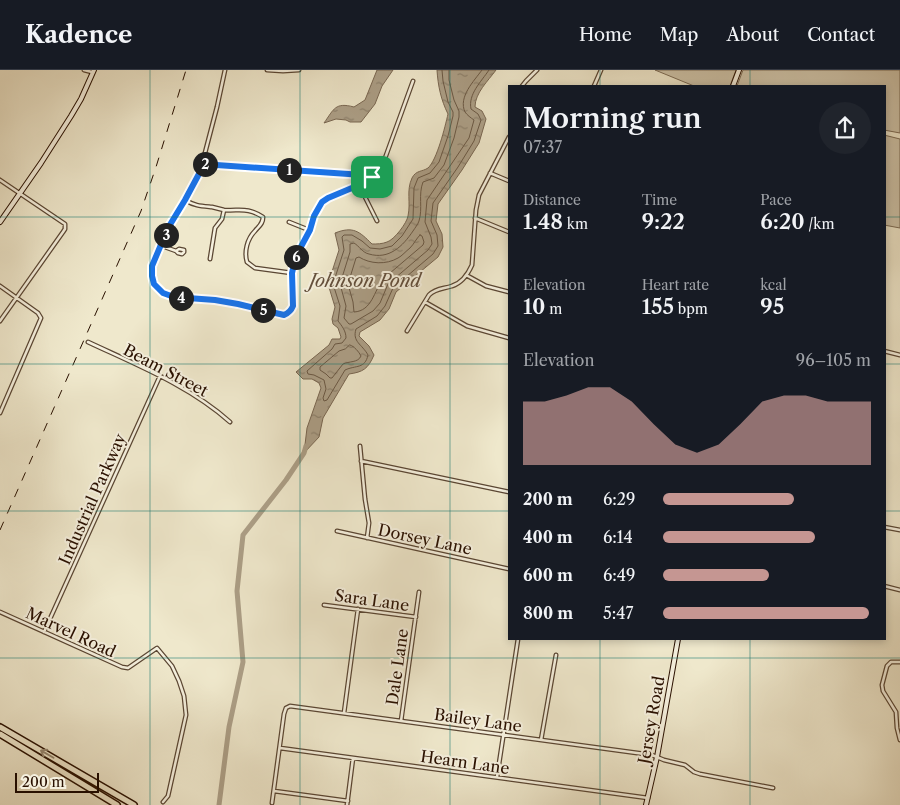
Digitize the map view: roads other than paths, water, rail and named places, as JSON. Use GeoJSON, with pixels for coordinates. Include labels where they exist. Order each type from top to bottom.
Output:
{"type":"FeatureCollection","features":[{"type":"Feature","properties":{"kind":"highway"},"geometry":{"type":"LineString","coordinates":[[0,727],[134,805]]}},
{"type":"Feature","properties":{"kind":"highway"},"geometry":{"type":"LineString","coordinates":[[0,734],[117,805]]}},
{"type":"Feature","properties":{"kind":"street"},"geometry":{"type":"LineString","coordinates":[[0,222],[41,163],[81,99],[93,71],[84,70]]}},
{"type":"Feature","properties":{"kind":"street"},"geometry":{"type":"LineString","coordinates":[[225,70],[200,172],[168,228],[152,266],[152,276],[154,284],[166,295],[215,300],[284,315],[293,306],[292,273],[296,256],[310,230],[314,216],[322,202],[359,185],[376,174],[384,161],[413,81]]}},
{"type":"Feature","properties":{"kind":"street"},"geometry":{"type":"LineString","coordinates":[[266,70],[283,72],[299,70]]}},
{"type":"Feature","properties":{"kind":"street"},"geometry":{"type":"LineString","coordinates":[[525,85],[537,70]]}},
{"type":"Feature","properties":{"kind":"street"},"geometry":{"type":"LineString","coordinates":[[733,85],[739,70]]}},
{"type":"Feature","properties":{"kind":"street"},"geometry":{"type":"LineString","coordinates":[[594,85],[599,71]]}},
{"type":"Feature","properties":{"kind":"street"},"geometry":{"type":"LineString","coordinates":[[407,331],[433,292],[460,282],[472,265],[475,218],[479,195],[508,139]]}},
{"type":"Feature","properties":{"kind":"street"},"geometry":{"type":"LineString","coordinates":[[202,164],[372,177]]}},
{"type":"Feature","properties":{"kind":"street"},"geometry":{"type":"LineString","coordinates":[[490,173],[508,181]]}},
{"type":"Feature","properties":{"kind":"street"},"geometry":{"type":"LineString","coordinates":[[0,180],[66,226],[0,322]]}},
{"type":"Feature","properties":{"kind":"street"},"geometry":{"type":"LineString","coordinates":[[359,185],[377,221]]}},
{"type":"Feature","properties":{"kind":"street"},"geometry":{"type":"LineString","coordinates":[[185,200],[196,205],[224,210],[244,209],[256,212],[263,217],[263,221],[254,231],[248,242],[247,262],[255,268],[292,273]]}},
{"type":"Feature","properties":{"kind":"street"},"geometry":{"type":"LineString","coordinates":[[210,259],[215,228],[222,219],[224,210]]}},
{"type":"Feature","properties":{"kind":"street"},"geometry":{"type":"LineString","coordinates":[[475,218],[508,232]]}},
{"type":"Feature","properties":{"kind":"street"},"geometry":{"type":"LineString","coordinates":[[289,222],[310,230]]}},
{"type":"Feature","properties":{"kind":"street"},"geometry":{"type":"LineString","coordinates":[[162,246],[176,251]]}},
{"type":"Feature","properties":{"kind":"street"},"geometry":{"type":"LineString","coordinates":[[466,275],[486,286],[508,292]]}},
{"type":"Feature","properties":{"kind":"street"},"geometry":{"type":"LineString","coordinates":[[0,286],[38,313],[41,318],[0,413]]}},
{"type":"Feature","properties":{"kind":"street"},"geometry":{"type":"LineString","coordinates":[[425,302],[467,326],[508,338]]}},
{"type":"Feature","properties":{"kind":"street","name":"Beam Street"},"geometry":{"type":"LineString","coordinates":[[88,342],[160,376],[218,411],[230,422]]}},
{"type":"Feature","properties":{"kind":"street"},"geometry":{"type":"LineString","coordinates":[[886,352],[900,355]]}},
{"type":"Feature","properties":{"kind":"street","name":"Industrial Parkway"},"geometry":{"type":"LineString","coordinates":[[44,632],[160,376]]}},
{"type":"Feature","properties":{"kind":"street"},"geometry":{"type":"LineString","coordinates":[[360,446],[369,523],[367,538]]}},
{"type":"Feature","properties":{"kind":"street"},"geometry":{"type":"LineString","coordinates":[[361,462],[508,492]]}},
{"type":"Feature","properties":{"kind":"street"},"geometry":{"type":"LineString","coordinates":[[886,527],[900,530]]}},
{"type":"Feature","properties":{"kind":"street","name":"Dorsey Lane"},"geometry":{"type":"LineString","coordinates":[[337,531],[508,569]]}},
{"type":"Feature","properties":{"kind":"street"},"geometry":{"type":"LineString","coordinates":[[886,586],[900,590]]}},
{"type":"Feature","properties":{"kind":"street"},"geometry":{"type":"LineString","coordinates":[[416,617],[419,592]]}},
{"type":"Feature","properties":{"kind":"street","name":"Sara Lane"},"geometry":{"type":"LineString","coordinates":[[324,604],[416,617]]}},
{"type":"Feature","properties":{"kind":"street"},"geometry":{"type":"LineString","coordinates":[[344,713],[358,609]]}},
{"type":"Feature","properties":{"kind":"street","name":"Marvel Road"},"geometry":{"type":"LineString","coordinates":[[0,612],[122,668],[128,668],[157,648],[172,666],[180,681],[186,716],[168,796],[163,802]]}},
{"type":"Feature","properties":{"kind":"street","name":"Dale Lane"},"geometry":{"type":"LineString","coordinates":[[401,721],[416,617]]}},
{"type":"Feature","properties":{"kind":"street"},"geometry":{"type":"LineString","coordinates":[[497,777],[518,640]]}},
{"type":"Feature","properties":{"kind":"street","name":"Jersey Road"},"geometry":{"type":"LineString","coordinates":[[646,805],[657,757],[678,640]]}},
{"type":"Feature","properties":{"kind":"street"},"geometry":{"type":"LineString","coordinates":[[541,740],[556,655]]}},
{"type":"Feature","properties":{"kind":"street"},"geometry":{"type":"LineString","coordinates":[[900,662],[891,662],[887,666],[882,685],[896,712],[900,740]]}},
{"type":"Feature","properties":{"kind":"street","name":"Bailey Lane"},"geometry":{"type":"LineString","coordinates":[[280,748],[285,710],[288,707],[296,706],[629,752],[657,757],[684,765],[700,774],[773,788]]}},
{"type":"Feature","properties":{"kind":"street"},"geometry":{"type":"LineString","coordinates":[[272,803],[280,748]]}},
{"type":"Feature","properties":{"kind":"street","name":"Hearn Lane"},"geometry":{"type":"LineString","coordinates":[[280,748],[648,798]]}},
{"type":"Feature","properties":{"kind":"street"},"geometry":{"type":"LineString","coordinates":[[274,791],[347,803],[353,758]]}},
{"type":"Feature","properties":{"kind":"water"},"geometry":{"type":"Polygon","coordinates":[[[377,70],[393,70],[382,86],[375,104],[361,122],[336,119],[324,123],[339,106],[354,107],[365,100],[377,70]]]}},
{"type":"Feature","properties":{"kind":"water","name":"Johnson Pond"},"geometry":{"type":"Polygon","coordinates":[[[437,70],[496,70],[482,87],[477,97],[475,107],[482,111],[486,119],[479,143],[438,204],[436,221],[442,234],[443,247],[438,257],[396,292],[389,309],[380,320],[360,332],[359,336],[369,346],[374,355],[370,364],[358,372],[349,374],[323,418],[319,437],[304,453],[307,428],[321,388],[319,383],[312,379],[303,379],[296,372],[329,345],[332,339],[340,339],[341,337],[338,328],[333,324],[332,319],[335,307],[328,284],[339,250],[335,233],[351,230],[359,233],[372,244],[380,244],[390,241],[403,227],[408,216],[409,187],[412,178],[431,164],[440,143],[448,114],[440,93],[437,70]]]}},
{"type":"Feature","properties":{"kind":"waterway"},"geometry":{"type":"LineString","coordinates":[[219,805],[229,727],[243,662],[237,591],[243,535],[286,480],[304,453],[306,446]]}},
{"type":"Feature","properties":{"kind":"railway"},"geometry":{"type":"LineString","coordinates":[[0,530],[141,211],[186,70]]}}]}
